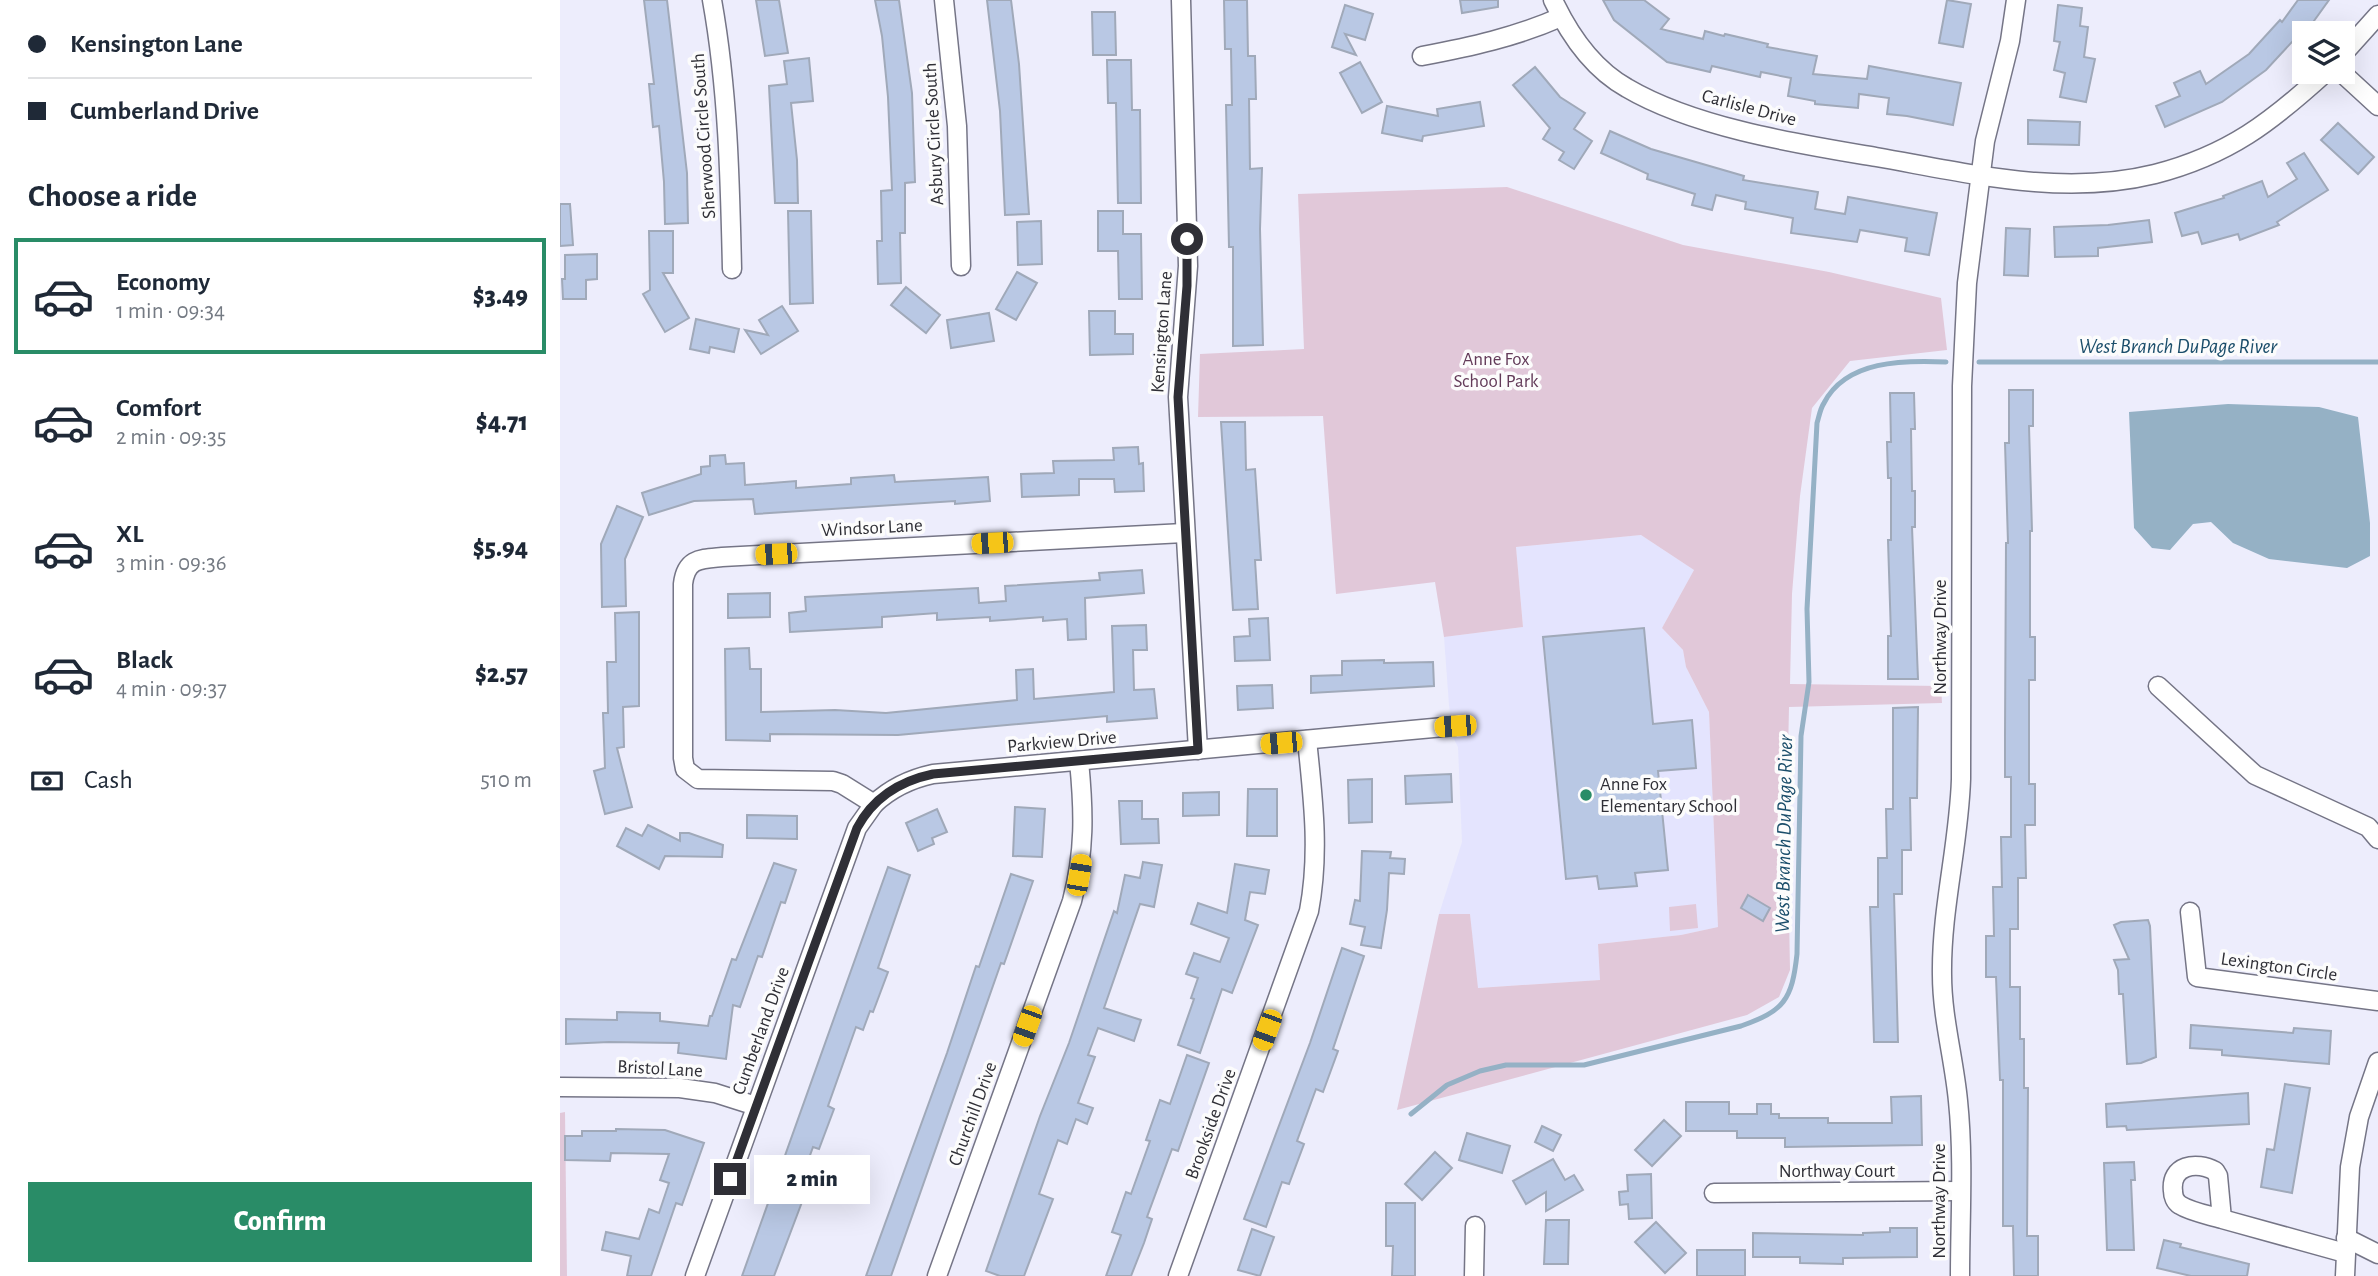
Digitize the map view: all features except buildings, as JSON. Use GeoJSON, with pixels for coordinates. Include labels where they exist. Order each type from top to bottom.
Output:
{"type":"FeatureCollection","features":[{"type":"Feature","properties":{"kind":"street","name":"Sherwood Circle South"},"geometry":{"type":"LineString","coordinates":[[712,0],[728,139],[732,269]]}},
{"type":"Feature","properties":{"kind":"street","name":"Asbury Circle South"},"geometry":{"type":"LineString","coordinates":[[944,0],[957,126],[961,266]]}},
{"type":"Feature","properties":{"kind":"street","name":"Kensington Lane"},"geometry":{"type":"LineString","coordinates":[[1181,0],[1188,266],[1178,397],[1198,750]]}},
{"type":"Feature","properties":{"kind":"street","name":"Carlisle Drive"},"geometry":{"type":"LineString","coordinates":[[1553,0],[1560,17],[1579,45],[1608,74],[1625,87],[1676,110],[1738,129],[1802,144],[2024,183],[2122,180],[2155,174],[2224,149],[2253,133],[2313,84]]}},
{"type":"Feature","properties":{"kind":"street","name":"Northway Drive"},"geometry":{"type":"LineString","coordinates":[[1960,1276],[1960,1123],[1943,1003],[1942,945],[1961,801],[1962,386],[1967,283],[1979,176],[2014,23],[2016,0]]}},
{"type":"Feature","properties":{"kind":"street"},"geometry":{"type":"LineString","coordinates":[[2355,41],[2378,15]]}},
{"type":"Feature","properties":{"kind":"street"},"geometry":{"type":"LineString","coordinates":[[1422,57],[1502,39],[1535,29],[1560,17]]}},
{"type":"Feature","properties":{"kind":"street"},"geometry":{"type":"LineString","coordinates":[[2354,84],[2378,106]]}},
{"type":"Feature","properties":{"kind":"street","name":"Windsor Lane"},"geometry":{"type":"LineString","coordinates":[[874,804],[842,783],[833,781],[698,779],[688,773],[683,758],[683,584],[686,570],[694,562],[722,557],[1184,533]]}},
{"type":"Feature","properties":{"kind":"street"},"geometry":{"type":"LineString","coordinates":[[2158,687],[2255,775],[2368,827],[2378,839]]}},
{"type":"Feature","properties":{"kind":"street","name":"Parkview Drive"},"geometry":{"type":"LineString","coordinates":[[874,804],[897,787],[921,777],[1455,726]]}},
{"type":"Feature","properties":{"kind":"street","name":"Brookside Drive"},"geometry":{"type":"LineString","coordinates":[[1178,1276],[1309,911],[1316,864],[1316,843],[1307,740]]}},
{"type":"Feature","properties":{"kind":"street","name":"Churchill Drive"},"geometry":{"type":"LineString","coordinates":[[937,1276],[1072,901],[1083,843],[1079,761]]}},
{"type":"Feature","properties":{"kind":"street","name":"Cumberland Drive"},"geometry":{"type":"LineString","coordinates":[[695,1276],[857,828],[874,804]]}},
{"type":"Feature","properties":{"kind":"street","name":"Lexington Circle"},"geometry":{"type":"LineString","coordinates":[[2190,912],[2197,977],[2378,1001]]}},
{"type":"Feature","properties":{"kind":"street"},"geometry":{"type":"LineString","coordinates":[[2346,1276],[2350,1167],[2357,1129],[2378,1062]]}},
{"type":"Feature","properties":{"kind":"street","name":"Bristol Lane"},"geometry":{"type":"LineString","coordinates":[[560,1087],[680,1088],[715,1093],[756,1106]]}},
{"type":"Feature","properties":{"kind":"street","name":"Northway Court"},"geometry":{"type":"LineString","coordinates":[[1714,1193],[1960,1191]]}},
{"type":"Feature","properties":{"kind":"street"},"geometry":{"type":"LineString","coordinates":[[2222,1219],[2378,1254]]}},
{"type":"Feature","properties":{"kind":"street"},"geometry":{"type":"LineString","coordinates":[[1474,1276],[1475,1226]]}},
{"type":"Feature","properties":{"kind":"shaded area"},"geometry":{"type":"Polygon","coordinates":[[[2228,404],[2319,407],[2358,417],[2370,523],[2370,556],[2347,568],[2269,559],[2233,543],[2211,522],[2193,524],[2170,550],[2152,548],[2134,528],[2129,412],[2228,404]]]}},
{"type":"Feature","properties":{"kind":"shaded area","name":"Anne Fox Elementary School"},"geometry":{"type":"Polygon","coordinates":[[[1641,535],[1694,570],[1662,628],[1683,650],[1686,667],[1709,712],[1718,927],[1681,935],[1598,944],[1601,980],[1477,988],[1470,914],[1439,914],[1462,842],[1458,747],[1453,737],[1444,637],[1523,627],[1516,547],[1641,535]]]}},
{"type":"Feature","properties":{"kind":"green space","name":"Anne Fox School Park"},"geometry":{"type":"Polygon","coordinates":[[[1507,187],[1683,245],[1829,272],[1941,298],[1947,350],[1850,361],[1812,408],[1800,496],[1792,594],[1790,684],[1941,686],[1942,703],[1789,707],[1787,801],[1790,970],[1779,997],[1747,1015],[1397,1110],[1439,914],[1470,914],[1478,988],[1600,980],[1598,944],[1681,935],[1718,927],[1709,712],[1686,667],[1683,650],[1662,628],[1694,570],[1641,535],[1516,547],[1523,627],[1444,637],[1435,582],[1336,594],[1323,416],[1198,417],[1200,354],[1304,349],[1298,194],[1507,187]]]}},
{"type":"Feature","properties":{"kind":"green space"},"geometry":{"type":"Polygon","coordinates":[[[1696,904],[1698,928],[1670,931],[1669,907],[1696,904]]]}},
{"type":"Feature","properties":{"kind":"green space"},"geometry":{"type":"Polygon","coordinates":[[[565,1112],[567,1276],[560,1276],[560,1113],[565,1112]]]}},
{"type":"Feature","properties":{"kind":"waterway","name":"West Branch DuPage River"},"geometry":{"type":"LineString","coordinates":[[1411,1114],[1447,1085],[1480,1071],[1506,1065],[1584,1065],[1741,1026],[1767,1015],[1783,1002],[1792,983],[1797,954],[1801,736],[1809,682],[1807,609],[1817,423],[1823,405],[1846,378],[1861,371],[1895,363],[1946,362]]}},
{"type":"Feature","properties":{"kind":"waterway","name":"West Branch DuPage River"},"geometry":{"type":"LineString","coordinates":[[1979,362],[2378,362]]}},
{"type":"Feature","properties":{"kind":"place","name":"Anne Fox Elementary School"},"geometry":{"type":"Point","coordinates":[1586,795]}},
{"type":"Feature","properties":{"kind":"route"},"geometry":{"type":"LineString","coordinates":[[730,1179],[857,828],[868,810],[883,796],[909,781],[933,774],[1198,750],[1178,420],[1178,376],[1188,266],[1187,239]]}}]}
